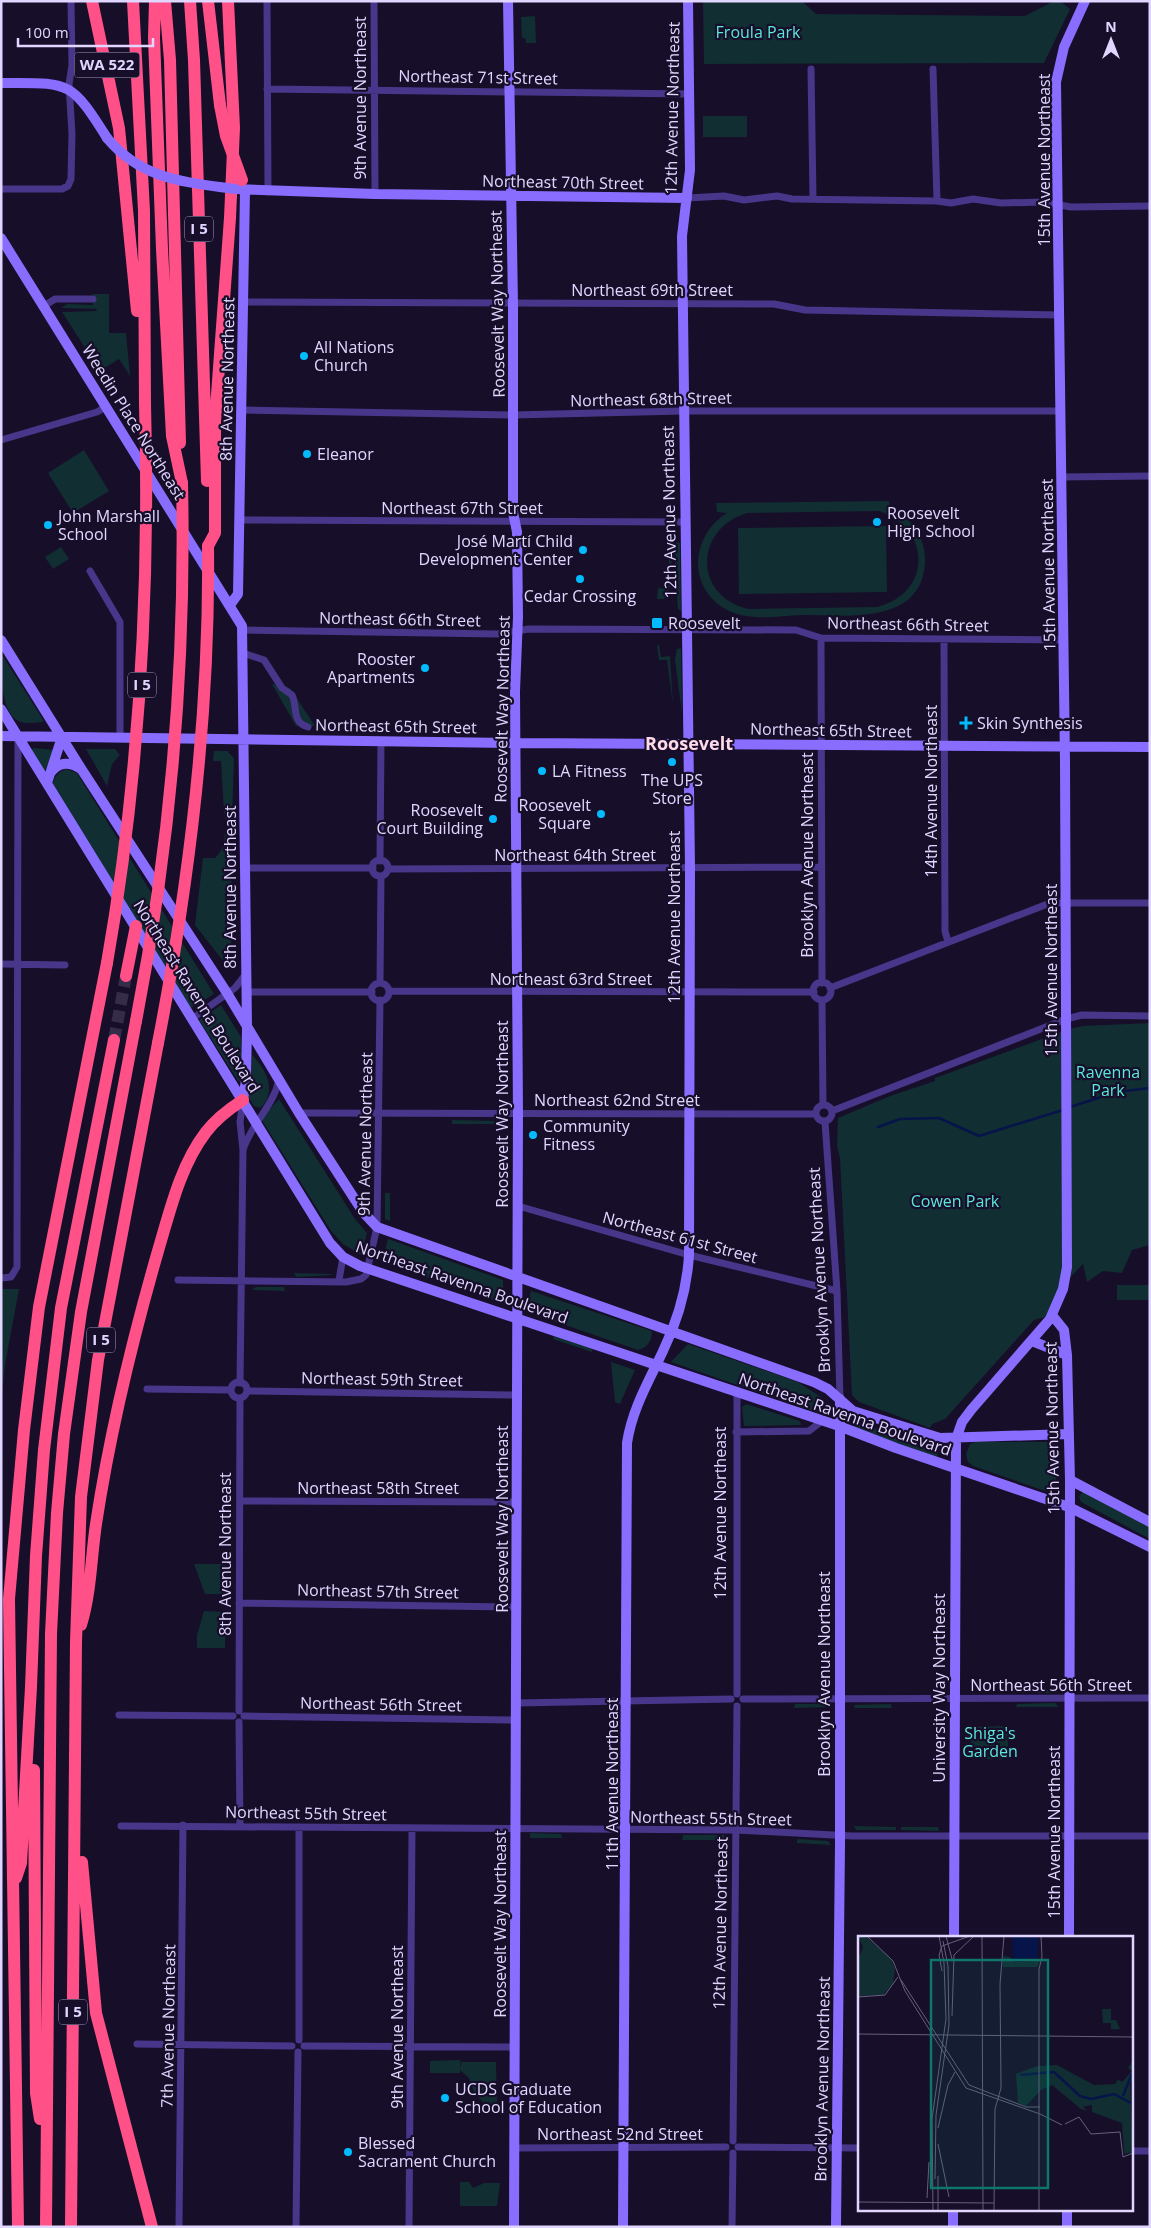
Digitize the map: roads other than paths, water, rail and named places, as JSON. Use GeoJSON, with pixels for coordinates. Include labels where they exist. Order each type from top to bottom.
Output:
{"type":"FeatureCollection","features":[{"type":"Feature","properties":{"kind":"highway","name":"WA 522"},"geometry":{"type":"LineString","coordinates":[[92,1],[119,128],[144,385]]}},
{"type":"Feature","properties":{"kind":"highway","name":"I 5"},"geometry":{"type":"LineString","coordinates":[[18,2227],[9,1599],[24,1430],[39,1307],[107,963],[127,838],[142,691],[147,534],[144,385],[144,211],[132,1]]}},
{"type":"Feature","properties":{"kind":"highway"},"geometry":{"type":"LineString","coordinates":[[155,1],[154,38],[172,436],[182,483]]}},
{"type":"Feature","properties":{"kind":"highway"},"geometry":{"type":"LineString","coordinates":[[46,2227],[51,1634],[57,1513],[64,1434],[81,1312],[159,889],[175,754],[182,638],[182,483],[170,60],[165,1]]}},
{"type":"Feature","properties":{"kind":"highway","name":"I 5"},"geometry":{"type":"LineString","coordinates":[[71,2227],[76,1642],[79,1533],[92,1396],[105,1314],[158,1043],[186,883],[198,783],[206,664],[207,491],[194,60],[190,1]]}},
{"type":"Feature","properties":{"kind":"highway"},"geometry":{"type":"LineString","coordinates":[[208,1],[220,105],[238,186]]}},
{"type":"Feature","properties":{"kind":"highway"},"geometry":{"type":"LineString","coordinates":[[208,546],[215,533],[215,422],[238,186],[228,1]]}},
{"type":"Feature","properties":{"kind":"highway"},"geometry":{"type":"LineString","coordinates":[[126,976],[136,926]]}},
{"type":"Feature","properties":{"kind":"highway"},"geometry":{"type":"LineString","coordinates":[[12,1890],[21,1863],[32,1687],[38,1520],[61,1308],[114,1040]]}},
{"type":"Feature","properties":{"kind":"highway"},"geometry":{"type":"LineString","coordinates":[[76,1642],[88,1602],[96,1525],[109,1447],[141,1312],[170,1214],[184,1174],[202,1138],[225,1112],[243,1100]]}},
{"type":"Feature","properties":{"kind":"highway"},"geometry":{"type":"LineString","coordinates":[[1,1622],[9,1599]]}},
{"type":"Feature","properties":{"kind":"highway"},"geometry":{"type":"LineString","coordinates":[[32,1687],[34,1708],[33,1902],[36,2093],[46,2159]]}},
{"type":"Feature","properties":{"kind":"highway"},"geometry":{"type":"LineString","coordinates":[[76,1797],[94,2002],[152,2227]]}},
{"type":"Feature","properties":{"kind":"main road","name":"Roosevelt Way Northeast"},"geometry":{"type":"LineString","coordinates":[[508,1],[513,414],[515,523],[517,532],[515,743],[518,1206],[514,2227]]}},
{"type":"Feature","properties":{"kind":"main road","name":"12th Avenue Northeast"},"geometry":{"type":"LineString","coordinates":[[664,1350],[683,1297],[689,1255],[690,868],[682,304],[682,236],[690,170],[688,1]]}},
{"type":"Feature","properties":{"kind":"main road","name":"15th Avenue Northeast"},"geometry":{"type":"LineString","coordinates":[[1069,1936],[1070,1480],[1067,1355],[1064,1330],[1052,1315],[1065,1283],[1068,1250],[1058,73],[1064,47],[1085,1]]}},
{"type":"Feature","properties":{"kind":"main road"},"geometry":{"type":"LineString","coordinates":[[1,83],[48,83],[69,89]]}},
{"type":"Feature","properties":{"kind":"main road","name":"Northeast 70th Street"},"geometry":{"type":"LineString","coordinates":[[69,89],[82,100],[107,138],[129,161],[146,171],[185,182],[238,186],[268,192],[686,198]]}},
{"type":"Feature","properties":{"kind":"main road","name":"8th Avenue Northeast"},"geometry":{"type":"LineString","coordinates":[[230,604],[237,597],[240,520],[244,302],[238,186]]}},
{"type":"Feature","properties":{"kind":"main road","name":"Weedin Place Northeast"},"geometry":{"type":"LineString","coordinates":[[1,238],[221,589],[242,626]]}},
{"type":"Feature","properties":{"kind":"main road"},"geometry":{"type":"LineString","coordinates":[[221,589],[233,580],[238,569]]}},
{"type":"Feature","properties":{"kind":"main road","name":"8th Avenue Northeast"},"geometry":{"type":"LineString","coordinates":[[242,626],[247,1028],[246,1080],[243,1100]]}},
{"type":"Feature","properties":{"kind":"main road","name":"Northeast Ravenna Boulevard"},"geometry":{"type":"LineString","coordinates":[[1,640],[82,770],[227,993],[299,1113],[363,1212],[377,1227],[672,1330],[814,1382],[840,1399],[849,1409],[931,1436],[956,1439],[975,1436],[1069,1434]]}},
{"type":"Feature","properties":{"kind":"main road","name":"Northeast Ravenna Boulevard"},"geometry":{"type":"LineString","coordinates":[[1,709],[330,1243],[343,1257],[368,1268],[840,1426],[1069,1507],[1150,1547]]}},
{"type":"Feature","properties":{"kind":"main road","name":"Northeast 65th Street"},"geometry":{"type":"LineString","coordinates":[[1,736],[120,736],[244,740],[515,743],[687,743],[1065,748],[1150,747]]}},
{"type":"Feature","properties":{"kind":"main road"},"geometry":{"type":"LineString","coordinates":[[47,783],[62,737]]}},
{"type":"Feature","properties":{"kind":"main road"},"geometry":{"type":"LineString","coordinates":[[51,772],[60,764],[66,763],[82,770]]}},
{"type":"Feature","properties":{"kind":"main road"},"geometry":{"type":"LineString","coordinates":[[956,1439],[962,1422],[971,1410],[1032,1341],[1052,1315]]}},
{"type":"Feature","properties":{"kind":"main road"},"geometry":{"type":"LineString","coordinates":[[1032,1341],[1067,1355]]}},
{"type":"Feature","properties":{"kind":"main road","name":"11th Avenue Northeast"},"geometry":{"type":"LineString","coordinates":[[623,2227],[627,1443],[629,1430],[641,1394],[664,1350]]}},
{"type":"Feature","properties":{"kind":"main road","name":"Brooklyn Avenue Northeast"},"geometry":{"type":"LineString","coordinates":[[836,2227],[840,1836],[840,1399]]}},
{"type":"Feature","properties":{"kind":"main road","name":"University Way Northeast"},"geometry":{"type":"LineString","coordinates":[[954,1936],[956,1439]]}},
{"type":"Feature","properties":{"kind":"main road"},"geometry":{"type":"LineString","coordinates":[[1070,1480],[1150,1522]]}},
{"type":"Feature","properties":{"kind":"main road"},"geometry":{"type":"LineString","coordinates":[[953,2210],[953,2227]]}},
{"type":"Feature","properties":{"kind":"main road"},"geometry":{"type":"LineString","coordinates":[[1067,2210],[1067,2227]]}},
{"type":"Feature","properties":{"kind":"street"},"geometry":{"type":"LineString","coordinates":[[1,189],[57,189],[68,186],[72,173],[69,89],[72,64],[71,1]]}},
{"type":"Feature","properties":{"kind":"street"},"geometry":{"type":"LineString","coordinates":[[267,1],[268,192]]}},
{"type":"Feature","properties":{"kind":"street","name":"9th Avenue Northeast"},"geometry":{"type":"LineString","coordinates":[[374,1],[375,194]]}},
{"type":"Feature","properties":{"kind":"street"},"geometry":{"type":"LineString","coordinates":[[811,69],[813,199]]}},
{"type":"Feature","properties":{"kind":"street"},"geometry":{"type":"LineString","coordinates":[[933,69],[937,201]]}},
{"type":"Feature","properties":{"kind":"street","name":"Northeast 71st Street"},"geometry":{"type":"LineString","coordinates":[[267,89],[688,94]]}},
{"type":"Feature","properties":{"kind":"street","name":"Northeast 70th Street"},"geometry":{"type":"LineString","coordinates":[[686,198],[724,196],[744,200],[777,196],[792,199],[937,201],[951,204],[973,198],[1001,204],[1044,202],[1072,207],[1150,206]]}},
{"type":"Feature","properties":{"kind":"street"},"geometry":{"type":"LineString","coordinates":[[44,306],[55,299],[93,299]]}},
{"type":"Feature","properties":{"kind":"street","name":"Northeast 69th Street"},"geometry":{"type":"LineString","coordinates":[[244,302],[774,304],[805,310],[1060,315]]}},
{"type":"Feature","properties":{"kind":"street"},"geometry":{"type":"LineString","coordinates":[[1,440],[97,412],[106,406]]}},
{"type":"Feature","properties":{"kind":"street","name":"Northeast 68th Street"},"geometry":{"type":"LineString","coordinates":[[242,410],[513,414],[683,411],[1061,411]]}},
{"type":"Feature","properties":{"kind":"street"},"geometry":{"type":"LineString","coordinates":[[1062,477],[1150,476]]}},
{"type":"Feature","properties":{"kind":"street","name":"Northeast 67th Street"},"geometry":{"type":"LineString","coordinates":[[240,520],[515,523],[684,522]]}},
{"type":"Feature","properties":{"kind":"street"},"geometry":{"type":"LineString","coordinates":[[90,571],[120,622],[120,736]]}},
{"type":"Feature","properties":{"kind":"street","name":"Northeast 66th Street"},"geometry":{"type":"LineString","coordinates":[[242,626],[497,634],[516,631],[796,630],[821,638],[1064,640]]}},
{"type":"Feature","properties":{"kind":"street","name":"Brooklyn Avenue Northeast"},"geometry":{"type":"LineString","coordinates":[[821,638],[822,983]]}},
{"type":"Feature","properties":{"kind":"street","name":"14th Avenue Northeast"},"geometry":{"type":"LineString","coordinates":[[944,639],[945,932],[948,942]]}},
{"type":"Feature","properties":{"kind":"street"},"geometry":{"type":"LineString","coordinates":[[243,653],[264,660],[280,685],[293,698],[298,720],[308,727]]}},
{"type":"Feature","properties":{"kind":"street"},"geometry":{"type":"LineString","coordinates":[[1,1278],[14,1275],[17,1267],[18,737]]}},
{"type":"Feature","properties":{"kind":"street"},"geometry":{"type":"LineString","coordinates":[[380,861],[381,741]]}},
{"type":"Feature","properties":{"kind":"street"},"geometry":{"type":"LineString","coordinates":[[373,868],[375,863],[380,861],[386,863],[388,869],[386,874],[380,876]]}},
{"type":"Feature","properties":{"kind":"street","name":"Northeast 64th Street"},"geometry":{"type":"LineString","coordinates":[[388,869],[821,867]]}},
{"type":"Feature","properties":{"kind":"street"},"geometry":{"type":"LineString","coordinates":[[245,868],[373,868]]}},
{"type":"Feature","properties":{"kind":"street"},"geometry":{"type":"LineString","coordinates":[[373,868],[376,874],[380,876]]}},
{"type":"Feature","properties":{"kind":"street"},"geometry":{"type":"LineString","coordinates":[[380,876],[380,983]]}},
{"type":"Feature","properties":{"kind":"street"},"geometry":{"type":"LineString","coordinates":[[830,988],[1050,904],[1150,903]]}},
{"type":"Feature","properties":{"kind":"street"},"geometry":{"type":"LineString","coordinates":[[1,964],[65,965]]}},
{"type":"Feature","properties":{"kind":"street"},"geometry":{"type":"LineString","coordinates":[[193,1018],[227,993],[246,974]]}},
{"type":"Feature","properties":{"kind":"street"},"geometry":{"type":"LineString","coordinates":[[380,983],[387,986],[389,991],[386,998],[380,1000],[374,998],[372,992],[375,985],[380,983]]}},
{"type":"Feature","properties":{"kind":"street"},"geometry":{"type":"LineString","coordinates":[[822,983],[830,988],[829,996],[822,1000],[816,998],[814,992],[816,985],[822,983]]}},
{"type":"Feature","properties":{"kind":"street","name":"Northeast 63rd Street"},"geometry":{"type":"LineString","coordinates":[[389,991],[517,993],[814,992]]}},
{"type":"Feature","properties":{"kind":"street"},"geometry":{"type":"LineString","coordinates":[[246,992],[372,992]]}},
{"type":"Feature","properties":{"kind":"street","name":"9th Avenue Northeast"},"geometry":{"type":"LineString","coordinates":[[368,1268],[377,1227],[380,1114],[380,1000]]}},
{"type":"Feature","properties":{"kind":"street"},"geometry":{"type":"LineString","coordinates":[[822,1000],[823,1105]]}},
{"type":"Feature","properties":{"kind":"street"},"geometry":{"type":"LineString","coordinates":[[832,1111],[1066,1019],[1082,1015],[1150,1016]]}},
{"type":"Feature","properties":{"kind":"street","name":"8th Avenue Northeast"},"geometry":{"type":"LineString","coordinates":[[243,1150],[249,1132],[257,1124],[275,1096],[279,1080]]}},
{"type":"Feature","properties":{"kind":"street","name":"8th Avenue Northeast"},"geometry":{"type":"LineString","coordinates":[[240,1383],[243,1150],[240,1122],[243,1100]]}},
{"type":"Feature","properties":{"kind":"street"},"geometry":{"type":"LineString","coordinates":[[823,1105],[830,1107],[832,1111],[831,1118],[824,1122],[819,1121],[815,1114],[817,1108],[823,1105]]}},
{"type":"Feature","properties":{"kind":"street","name":"Northeast 62nd Street"},"geometry":{"type":"LineString","coordinates":[[299,1113],[815,1114]]}},
{"type":"Feature","properties":{"kind":"street","name":"Brooklyn Avenue Northeast"},"geometry":{"type":"LineString","coordinates":[[824,1122],[837,1291],[840,1399]]}},
{"type":"Feature","properties":{"kind":"street","name":"Northeast 61st Street"},"geometry":{"type":"LineString","coordinates":[[518,1206],[689,1255],[837,1291]]}},
{"type":"Feature","properties":{"kind":"street"},"geometry":{"type":"LineString","coordinates":[[339,1280],[343,1257]]}},
{"type":"Feature","properties":{"kind":"street"},"geometry":{"type":"LineString","coordinates":[[178,1280],[353,1281],[366,1275],[368,1268]]}},
{"type":"Feature","properties":{"kind":"street"},"geometry":{"type":"LineString","coordinates":[[240,1383],[246,1385],[248,1391],[246,1395],[240,1398],[236,1397],[231,1390],[234,1384],[240,1383]]}},
{"type":"Feature","properties":{"kind":"street"},"geometry":{"type":"LineString","coordinates":[[147,1390],[231,1390]]}},
{"type":"Feature","properties":{"kind":"street","name":"Northeast 59th Street"},"geometry":{"type":"LineString","coordinates":[[248,1391],[516,1395]]}},
{"type":"Feature","properties":{"kind":"street","name":"12th Avenue Northeast"},"geometry":{"type":"LineString","coordinates":[[737,1393],[740,1697]]}},
{"type":"Feature","properties":{"kind":"street","name":"8th Avenue Northeast"},"geometry":{"type":"LineString","coordinates":[[240,1398],[240,1826]]}},
{"type":"Feature","properties":{"kind":"street"},"geometry":{"type":"LineString","coordinates":[[736,1432],[810,1431],[822,1421]]}},
{"type":"Feature","properties":{"kind":"street","name":"Northeast 58th Street"},"geometry":{"type":"LineString","coordinates":[[240,1501],[516,1502]]}},
{"type":"Feature","properties":{"kind":"street","name":"Northeast 57th Street"},"geometry":{"type":"LineString","coordinates":[[239,1603],[517,1606]]}},
{"type":"Feature","properties":{"kind":"street"},"geometry":{"type":"LineString","coordinates":[[516,1703],[731,1699],[740,1697],[741,1704],[737,1706],[733,1704],[731,1699]]}},
{"type":"Feature","properties":{"kind":"street","name":"Northeast 56th Street"},"geometry":{"type":"LineString","coordinates":[[740,1697],[840,1699],[1150,1698]]}},
{"type":"Feature","properties":{"kind":"street","name":"12th Avenue Northeast"},"geometry":{"type":"LineString","coordinates":[[736,2144],[737,1706]]}},
{"type":"Feature","properties":{"kind":"street","name":"Northeast 56th Street"},"geometry":{"type":"LineString","coordinates":[[119,1715],[516,1720]]}},
{"type":"Feature","properties":{"kind":"street","name":"7th Avenue Northeast"},"geometry":{"type":"LineString","coordinates":[[179,2227],[183,1825]]}},
{"type":"Feature","properties":{"kind":"street","name":"Northeast 55th Street"},"geometry":{"type":"LineString","coordinates":[[121,1826],[736,1830],[840,1836],[1150,1836]]}},
{"type":"Feature","properties":{"kind":"street"},"geometry":{"type":"LineString","coordinates":[[298,1827],[302,2051],[298,2052]]}},
{"type":"Feature","properties":{"kind":"street","name":"9th Avenue Northeast"},"geometry":{"type":"LineString","coordinates":[[408,2227],[412,1828]]}},
{"type":"Feature","properties":{"kind":"street"},"geometry":{"type":"LineString","coordinates":[[137,2044],[292,2046],[301,2043],[516,2047]]}},
{"type":"Feature","properties":{"kind":"street"},"geometry":{"type":"LineString","coordinates":[[292,2046],[298,2052]]}},
{"type":"Feature","properties":{"kind":"street"},"geometry":{"type":"LineString","coordinates":[[296,2227],[298,2052]]}},
{"type":"Feature","properties":{"kind":"street"},"geometry":{"type":"LineString","coordinates":[[733,2153],[728,2151],[726,2147],[728,2143],[858,2148]]}},
{"type":"Feature","properties":{"kind":"street"},"geometry":{"type":"LineString","coordinates":[[732,2227],[733,2153],[736,2144]]}},
{"type":"Feature","properties":{"kind":"street","name":"Northeast 52nd Street"},"geometry":{"type":"LineString","coordinates":[[514,2148],[726,2147]]}},
{"type":"Feature","properties":{"kind":"street"},"geometry":{"type":"LineString","coordinates":[[1134,2151],[1150,2151]]}},
{"type":"Feature","properties":{"kind":"waterway"},"geometry":{"type":"LineString","coordinates":[[1070,1107],[1117,1092],[1150,1088]]}},
{"type":"Feature","properties":{"kind":"waterway"},"geometry":{"type":"LineString","coordinates":[[878,1127],[900,1119],[939,1118],[979,1136],[1063,1110]]}},
{"type":"Feature","properties":{"kind":"tunnel"},"geometry":{"type":"LineString","coordinates":[[114,1040],[126,976]]}},
{"type":"Feature","properties":{"kind":"place","name":"All Nations Church"},"geometry":{"type":"Point","coordinates":[304,356]}},
{"type":"Feature","properties":{"kind":"place","name":"Eleanor"},"geometry":{"type":"Point","coordinates":[307,454]}},
{"type":"Feature","properties":{"kind":"place","name":"Roosevelt High School"},"geometry":{"type":"Point","coordinates":[877,522]}},
{"type":"Feature","properties":{"kind":"place","name":"John Marshall School"},"geometry":{"type":"Point","coordinates":[48,525]}},
{"type":"Feature","properties":{"kind":"place","name":"José Martí Child Development Center"},"geometry":{"type":"Point","coordinates":[583,550]}},
{"type":"Feature","properties":{"kind":"place","name":"Cedar Crossing"},"geometry":{"type":"Point","coordinates":[580,579]}},
{"type":"Feature","properties":{"kind":"place","name":"Roosevelt"},"geometry":{"type":"Point","coordinates":[657,623]}},
{"type":"Feature","properties":{"kind":"place","name":"Rooster Apartments"},"geometry":{"type":"Point","coordinates":[425,668]}},
{"type":"Feature","properties":{"kind":"place","name":"Skin Synthesis"},"geometry":{"type":"Point","coordinates":[966,723]}},
{"type":"Feature","properties":{"kind":"place","name":"The UPS Store"},"geometry":{"type":"Point","coordinates":[672,762]}},
{"type":"Feature","properties":{"kind":"place","name":"LA Fitness"},"geometry":{"type":"Point","coordinates":[542,771]}},
{"type":"Feature","properties":{"kind":"place","name":"Roosevelt Square"},"geometry":{"type":"Point","coordinates":[601,814]}},
{"type":"Feature","properties":{"kind":"place","name":"Roosevelt Court Building"},"geometry":{"type":"Point","coordinates":[493,819]}},
{"type":"Feature","properties":{"kind":"place","name":"Community Fitness"},"geometry":{"type":"Point","coordinates":[533,1135]}},
{"type":"Feature","properties":{"kind":"place","name":"UCDS Graduate School of Education"},"geometry":{"type":"Point","coordinates":[445,2098]}},
{"type":"Feature","properties":{"kind":"place","name":"Blessed Sacrament Church"},"geometry":{"type":"Point","coordinates":[348,2152]}},
{"type":"Feature","properties":{"kind":"district","name":"Roosevelt"},"geometry":{"type":"Point","coordinates":[689,744]}},
{"type":"Feature","properties":{"kind":"park label","name":"Froula Park"},"geometry":{"type":"Point","coordinates":[758,32]}},
{"type":"Feature","properties":{"kind":"park label","name":"Ravenna Park"},"geometry":{"type":"Point","coordinates":[1108,1081]}},
{"type":"Feature","properties":{"kind":"park label","name":"Cowen Park"},"geometry":{"type":"Point","coordinates":[955,1201]}},
{"type":"Feature","properties":{"kind":"park label","name":"Shiga's Garden"},"geometry":{"type":"Point","coordinates":[990,1742]}}]}
